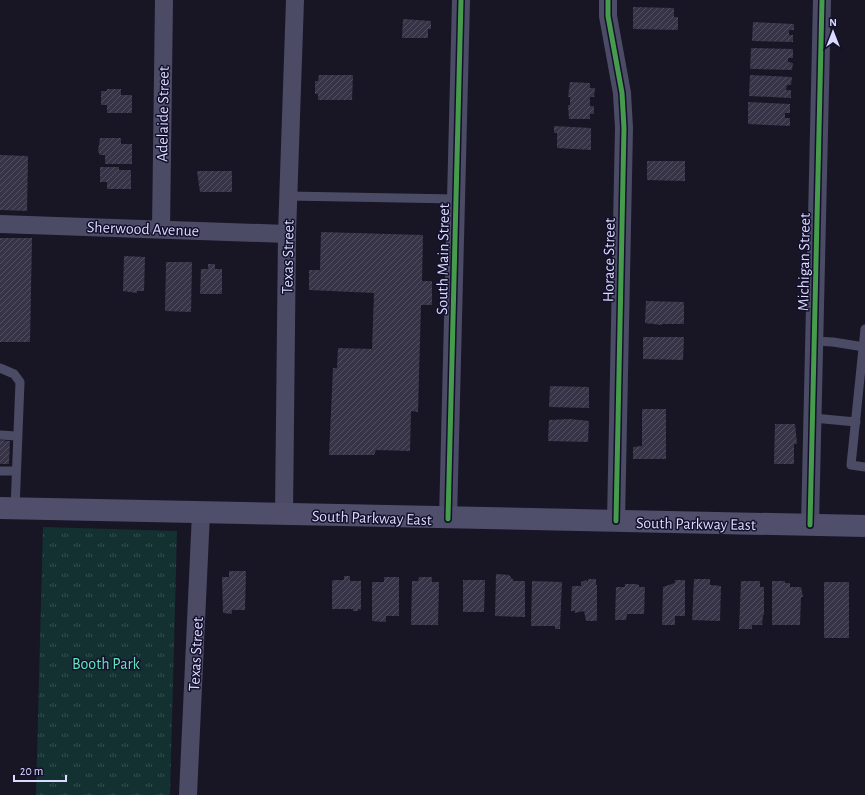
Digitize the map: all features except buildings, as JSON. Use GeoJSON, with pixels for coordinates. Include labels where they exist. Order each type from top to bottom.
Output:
{"type":"FeatureCollection","features":[{"type":"Feature","properties":{"kind":"main road","name":"South Parkway East"},"geometry":{"type":"LineString","coordinates":[[8,508],[448,519],[865,526]]}},
{"type":"Feature","properties":{"kind":"street","name":"Adelaide Street"},"geometry":{"type":"LineString","coordinates":[[161,229],[164,0]]}},
{"type":"Feature","properties":{"kind":"street","name":"Texas Street"},"geometry":{"type":"LineString","coordinates":[[284,514],[287,234],[295,0]]}},
{"type":"Feature","properties":{"kind":"street","name":"South Main Street"},"geometry":{"type":"LineString","coordinates":[[448,519],[461,0]]}},
{"type":"Feature","properties":{"kind":"street","name":"Horace Street"},"geometry":{"type":"LineString","coordinates":[[608,0],[608,16],[622,93],[624,128],[616,522]]}},
{"type":"Feature","properties":{"kind":"street","name":"Michigan Street"},"geometry":{"type":"LineString","coordinates":[[810,525],[822,0]]}},
{"type":"Feature","properties":{"kind":"street","name":"Sherwood Avenue"},"geometry":{"type":"LineString","coordinates":[[0,224],[287,234]]}},
{"type":"Feature","properties":{"kind":"street","name":"Texas Street"},"geometry":{"type":"LineString","coordinates":[[188,795],[202,513]]}},
{"type":"Feature","properties":{"kind":"lane"},"geometry":{"type":"LineString","coordinates":[[288,196],[456,199]]}},
{"type":"Feature","properties":{"kind":"lane"},"geometry":{"type":"LineString","coordinates":[[865,329],[851,465],[865,467]]}},
{"type":"Feature","properties":{"kind":"lane"},"geometry":{"type":"LineString","coordinates":[[814,341],[833,342],[864,347]]}},
{"type":"Feature","properties":{"kind":"lane"},"geometry":{"type":"LineString","coordinates":[[0,368],[14,374],[20,382],[16,471],[8,508]]}},
{"type":"Feature","properties":{"kind":"lane"},"geometry":{"type":"LineString","coordinates":[[813,418],[856,422]]}},
{"type":"Feature","properties":{"kind":"lane"},"geometry":{"type":"LineString","coordinates":[[0,435],[18,436]]}},
{"type":"Feature","properties":{"kind":"lane"},"geometry":{"type":"LineString","coordinates":[[0,471],[16,471]]}},
{"type":"Feature","properties":{"kind":"green space","name":"Booth Park"},"geometry":{"type":"Polygon","coordinates":[[[43,527],[177,531],[170,795],[36,795],[43,527]]]}},
{"type":"Feature","properties":{"kind":"cycle path"},"geometry":{"type":"LineString","coordinates":[[448,519],[461,0]]}},
{"type":"Feature","properties":{"kind":"cycle path"},"geometry":{"type":"LineString","coordinates":[[608,0],[608,16],[622,93],[624,128],[616,521]]}},
{"type":"Feature","properties":{"kind":"cycle path"},"geometry":{"type":"LineString","coordinates":[[810,525],[822,0]]}}]}
